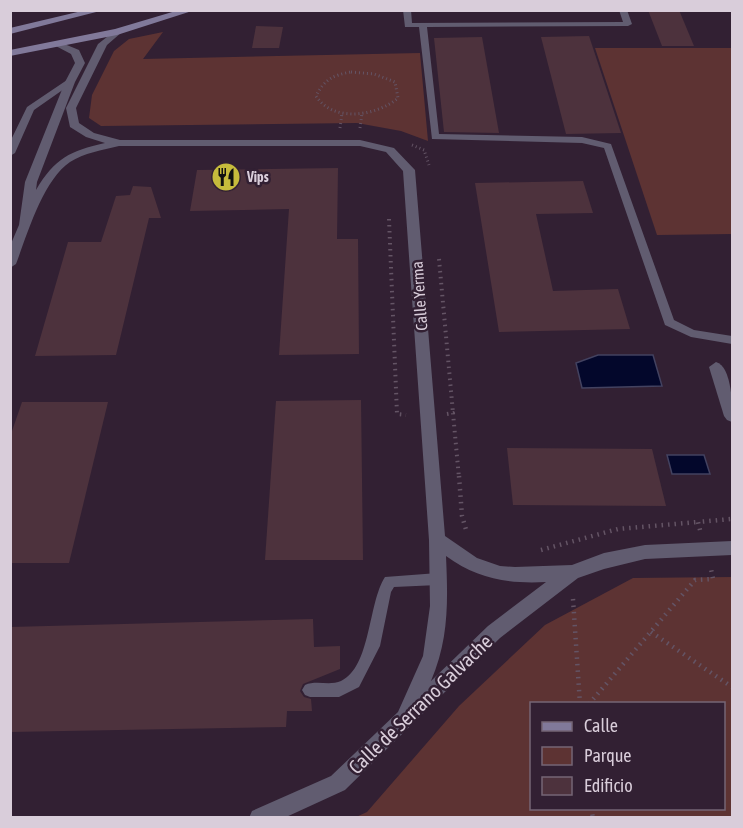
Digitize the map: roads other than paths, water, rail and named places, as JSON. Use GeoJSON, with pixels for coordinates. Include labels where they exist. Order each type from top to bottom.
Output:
{"type":"FeatureCollection","features":[{"type":"Feature","properties":{"kind":"street"},"geometry":{"type":"LineString","coordinates":[[10,31],[99,10]]}},
{"type":"Feature","properties":{"kind":"street"},"geometry":{"type":"LineString","coordinates":[[10,53],[117,32],[191,10]]}},
{"type":"Feature","properties":{"kind":"street"},"geometry":{"type":"LineString","coordinates":[[117,32],[103,44],[71,108],[74,124],[90,135],[120,143]]}},
{"type":"Feature","properties":{"kind":"street"},"geometry":{"type":"LineString","coordinates":[[25,225],[31,182],[70,82],[80,63],[75,52],[57,44]]}},
{"type":"Feature","properties":{"kind":"street"},"geometry":{"type":"LineString","coordinates":[[10,264],[25,225],[61,163],[82,152],[120,143]]}},
{"type":"Feature","properties":{"kind":"street","name":"Calle Yerma"},"geometry":{"type":"LineString","coordinates":[[120,143],[360,143],[390,150],[409,170],[439,606],[432,656],[406,716]]}},
{"type":"Feature","properties":{"kind":"street"},"geometry":{"type":"LineString","coordinates":[[716,366],[732,416]]}},
{"type":"Feature","properties":{"kind":"street","name":"Calle de Serrano Galvache"},"geometry":{"type":"LineString","coordinates":[[436,540],[465,562],[508,577],[572,573]]}},
{"type":"Feature","properties":{"kind":"street","name":"Calle de Serrano Galvache"},"geometry":{"type":"LineString","coordinates":[[259,818],[338,783],[494,632],[572,573],[604,561],[645,552],[732,548]]}},
{"type":"Feature","properties":{"kind":"lane"},"geometry":{"type":"LineString","coordinates":[[407,10],[408,25],[628,24],[623,10]]}},
{"type":"Feature","properties":{"kind":"lane"},"geometry":{"type":"LineString","coordinates":[[423,25],[435,137],[582,140],[608,146],[669,322],[684,333],[732,340]]}},
{"type":"Feature","properties":{"kind":"lane"},"geometry":{"type":"LineString","coordinates":[[10,153],[30,109],[70,82]]}},
{"type":"Feature","properties":{"kind":"lane"},"geometry":{"type":"LineString","coordinates":[[310,690],[339,690],[354,682],[373,646],[384,590],[390,581],[438,579]]}},
{"type":"Feature","properties":{"kind":"water"},"geometry":{"type":"Polygon","coordinates":[[[598,355],[653,355],[662,386],[582,388],[576,363],[598,355]]]}},
{"type":"Feature","properties":{"kind":"water"},"geometry":{"type":"Polygon","coordinates":[[[667,455],[704,455],[710,474],[672,474],[667,455]]]}},
{"type":"Feature","properties":{"kind":"place","name":"Vips"},"geometry":{"type":"Point","coordinates":[226,177]}}]}
